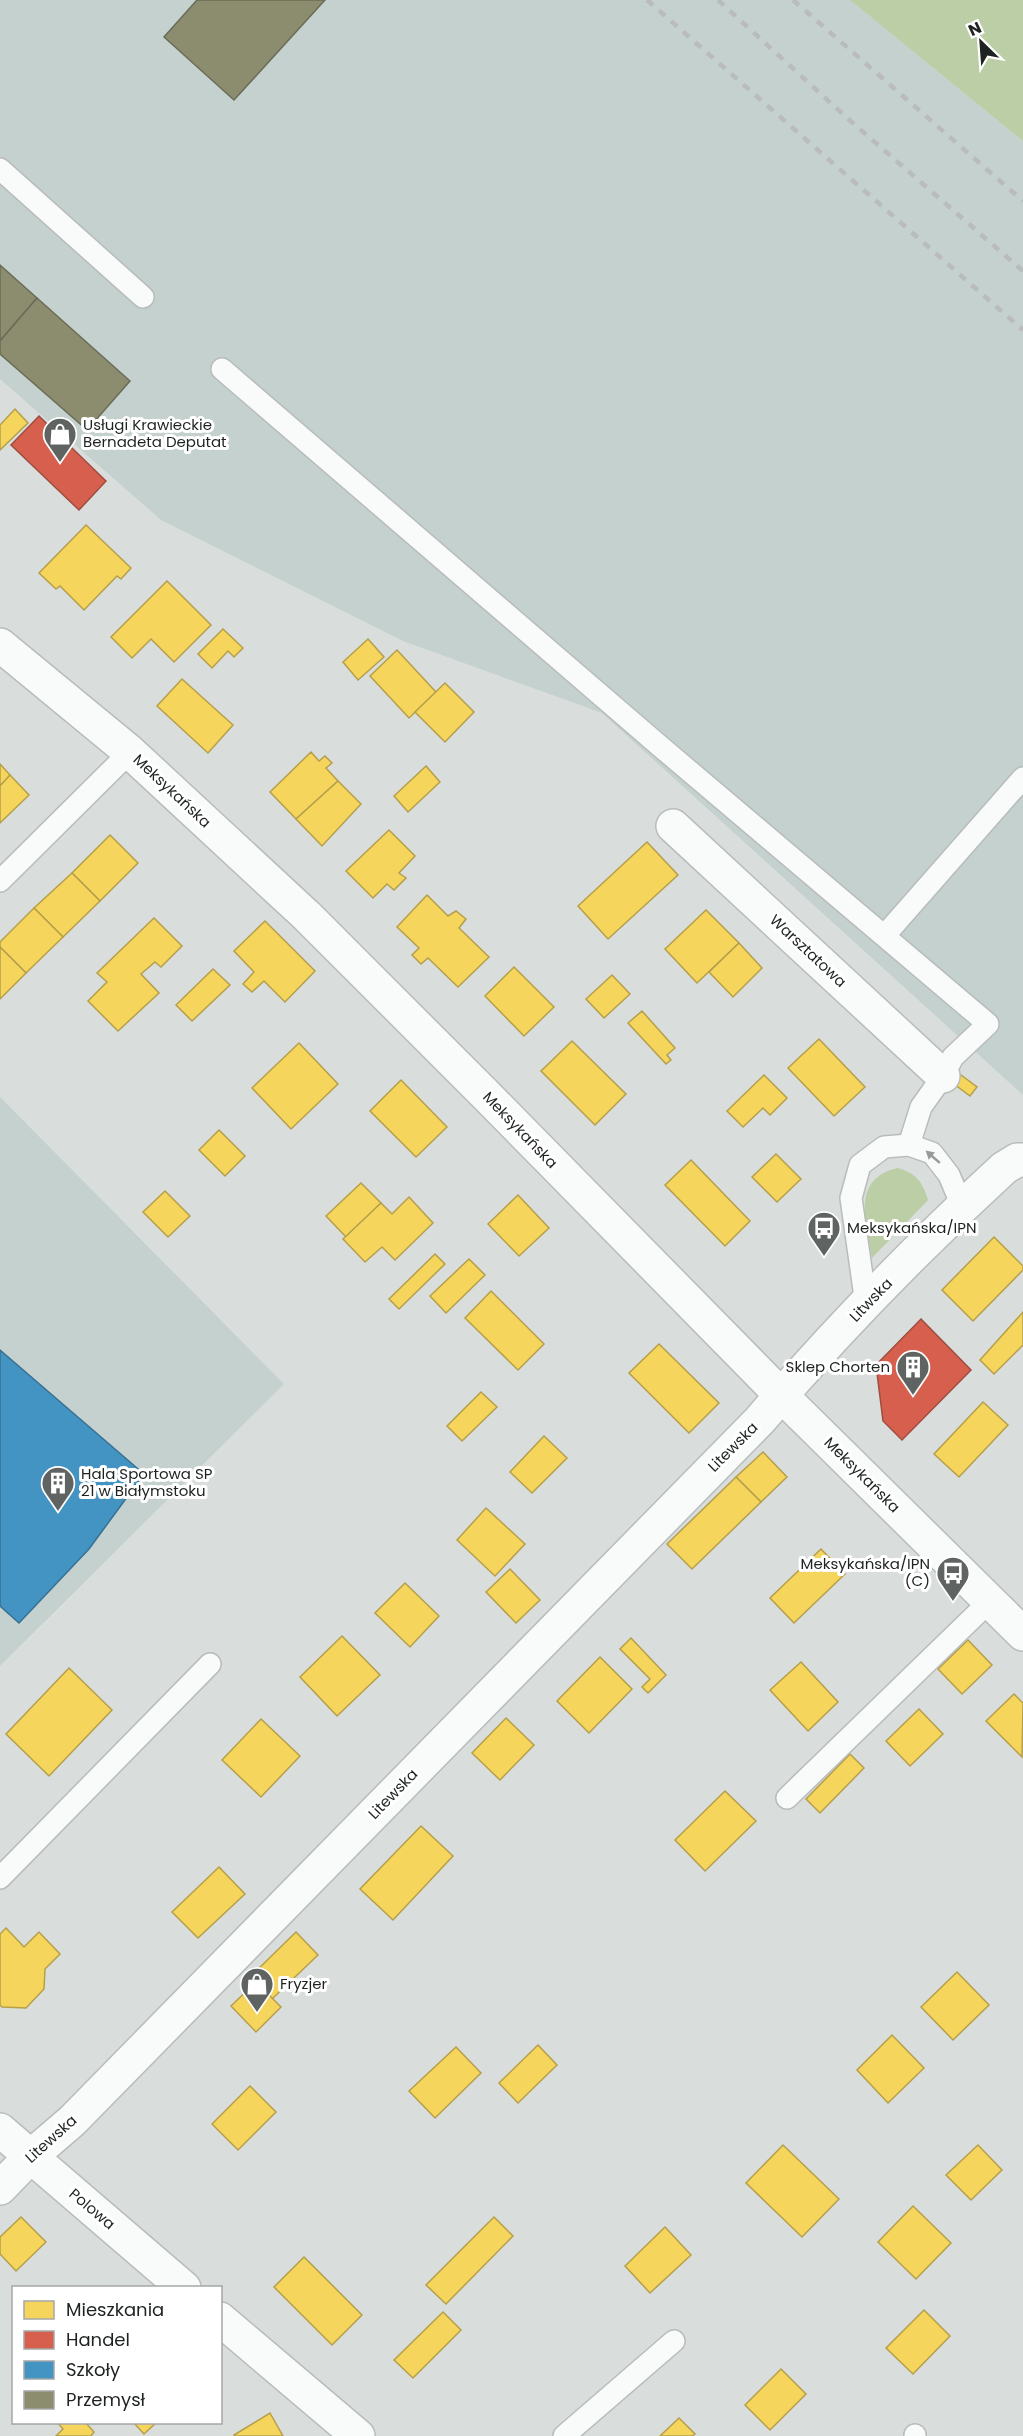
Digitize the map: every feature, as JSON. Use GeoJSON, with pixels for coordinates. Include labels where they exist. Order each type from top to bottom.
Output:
{"type":"FeatureCollection","features":[{"type":"Feature","properties":{"kind":"street","name":"Meksykańska"},"geometry":{"type":"LineString","coordinates":[[0,645],[130,752],[315,924],[781,1395],[1023,1634]]}},
{"type":"Feature","properties":{"kind":"street","name":"Warsztatowa"},"geometry":{"type":"LineString","coordinates":[[673,826],[943,1076]]}},
{"type":"Feature","properties":{"kind":"street"},"geometry":{"type":"LineString","coordinates":[[962,1206],[1004,1168],[1017,1160],[1023,1160]]}},
{"type":"Feature","properties":{"kind":"street","name":"Litwska"},"geometry":{"type":"LineString","coordinates":[[781,1395],[962,1206]]}},
{"type":"Feature","properties":{"kind":"street","name":"Litewska"},"geometry":{"type":"LineString","coordinates":[[0,2188],[30,2157],[72,2121],[760,1420],[781,1395]]}},
{"type":"Feature","properties":{"kind":"street","name":"Polowa"},"geometry":{"type":"LineString","coordinates":[[0,2130],[182,2286]]}},
{"type":"Feature","properties":{"kind":"street"},"geometry":{"type":"LineString","coordinates":[[222,2321],[358,2436]]}},
{"type":"Feature","properties":{"kind":"lane"},"geometry":{"type":"LineString","coordinates":[[0,169],[143,297]]}},
{"type":"Feature","properties":{"kind":"lane"},"geometry":{"type":"LineString","coordinates":[[222,369],[652,740],[988,1024],[953,1057],[943,1076],[921,1107],[909,1145]]}},
{"type":"Feature","properties":{"kind":"lane"},"geometry":{"type":"LineString","coordinates":[[0,881],[130,752]]}},
{"type":"Feature","properties":{"kind":"lane"},"geometry":{"type":"LineString","coordinates":[[885,935],[1023,778]]}},
{"type":"Feature","properties":{"kind":"lane"},"geometry":{"type":"LineString","coordinates":[[866,1304],[851,1198],[860,1165],[884,1147],[909,1145],[932,1153],[950,1175],[962,1206]]}},
{"type":"Feature","properties":{"kind":"lane"},"geometry":{"type":"LineString","coordinates":[[787,1798],[990,1601]]}},
{"type":"Feature","properties":{"kind":"lane"},"geometry":{"type":"LineString","coordinates":[[0,1878],[210,1664]]}},
{"type":"Feature","properties":{"kind":"lane"},"geometry":{"type":"LineString","coordinates":[[564,2436],[674,2341]]}},
{"type":"Feature","properties":{"kind":"shaded area"},"geometry":{"type":"Polygon","coordinates":[[[0,0],[850,0],[1023,141],[1023,1095],[602,713],[403,641],[161,520],[0,379],[0,0]]]}},
{"type":"Feature","properties":{"kind":"shaded area"},"geometry":{"type":"Polygon","coordinates":[[[0,1097],[284,1384],[0,1666],[0,1097]]]}},
{"type":"Feature","properties":{"kind":"green space"},"geometry":{"type":"Polygon","coordinates":[[[850,0],[1023,0],[1023,141],[850,0]]]}},
{"type":"Feature","properties":{"kind":"green space"},"geometry":{"type":"Polygon","coordinates":[[[897,1168],[909,1172],[917,1179],[924,1188],[928,1200],[872,1258],[865,1217],[867,1192],[882,1174],[897,1168]]]}},
{"type":"Feature","properties":{"kind":"building: Mieszkania"},"geometry":{"type":"Polygon","coordinates":[[[15,409],[28,423],[0,450],[0,425],[15,409]]]}},
{"type":"Feature","properties":{"kind":"building: Mieszkania"},"geometry":{"type":"Polygon","coordinates":[[[86,525],[131,568],[121,579],[117,576],[84,610],[60,586],[56,589],[39,573],[86,525]]]}},
{"type":"Feature","properties":{"kind":"building: Mieszkania"},"geometry":{"type":"Polygon","coordinates":[[[167,581],[211,625],[174,662],[151,639],[132,658],[111,637],[167,581]]]}},
{"type":"Feature","properties":{"kind":"building: Mieszkania"},"geometry":{"type":"Polygon","coordinates":[[[223,629],[243,648],[234,657],[228,651],[212,668],[198,654],[223,629]]]}},
{"type":"Feature","properties":{"kind":"building: Mieszkania"},"geometry":{"type":"Polygon","coordinates":[[[368,639],[384,657],[358,680],[343,662],[368,639]]]}},
{"type":"Feature","properties":{"kind":"building: Mieszkania"},"geometry":{"type":"Polygon","coordinates":[[[397,650],[436,692],[409,718],[370,676],[397,650]]]}},
{"type":"Feature","properties":{"kind":"building: Mieszkania"},"geometry":{"type":"Polygon","coordinates":[[[182,679],[233,725],[208,753],[157,706],[182,679]]]}},
{"type":"Feature","properties":{"kind":"building: Mieszkania"},"geometry":{"type":"Polygon","coordinates":[[[445,683],[474,712],[445,742],[415,712],[445,683]]]}},
{"type":"Feature","properties":{"kind":"building: Mieszkania"},"geometry":{"type":"Polygon","coordinates":[[[311,752],[319,761],[325,756],[332,763],[326,768],[338,781],[296,819],[270,792],[311,752]]]}},
{"type":"Feature","properties":{"kind":"building: Mieszkania"},"geometry":{"type":"Polygon","coordinates":[[[0,764],[10,775],[0,786],[0,764]]]}},
{"type":"Feature","properties":{"kind":"building: Mieszkania"},"geometry":{"type":"Polygon","coordinates":[[[426,766],[440,782],[408,812],[394,796],[426,766]]]}},
{"type":"Feature","properties":{"kind":"building: Mieszkania"},"geometry":{"type":"Polygon","coordinates":[[[10,775],[29,795],[0,823],[0,786],[10,775]]]}},
{"type":"Feature","properties":{"kind":"building: Mieszkania"},"geometry":{"type":"Polygon","coordinates":[[[338,781],[361,804],[322,846],[296,819],[338,781]]]}},
{"type":"Feature","properties":{"kind":"building: Mieszkania"},"geometry":{"type":"Polygon","coordinates":[[[389,830],[415,856],[399,873],[406,878],[394,890],[387,884],[373,898],[346,871],[389,830]]]}},
{"type":"Feature","properties":{"kind":"building: Mieszkania"},"geometry":{"type":"Polygon","coordinates":[[[110,835],[138,863],[100,901],[72,873],[110,835]]]}},
{"type":"Feature","properties":{"kind":"building: Mieszkania"},"geometry":{"type":"Polygon","coordinates":[[[647,842],[678,875],[608,939],[578,906],[647,842]]]}},
{"type":"Feature","properties":{"kind":"building: Mieszkania"},"geometry":{"type":"Polygon","coordinates":[[[72,873],[100,901],[63,937],[34,908],[72,873]]]}},
{"type":"Feature","properties":{"kind":"building: Mieszkania"},"geometry":{"type":"Polygon","coordinates":[[[427,895],[448,916],[456,911],[466,919],[459,928],[489,957],[458,987],[428,958],[421,964],[412,955],[419,948],[397,927],[427,895]]]}},
{"type":"Feature","properties":{"kind":"building: Mieszkania"},"geometry":{"type":"Polygon","coordinates":[[[34,908],[63,937],[26,973],[0,947],[0,942],[34,908]]]}},
{"type":"Feature","properties":{"kind":"building: Mieszkania"},"geometry":{"type":"Polygon","coordinates":[[[706,910],[739,943],[697,983],[665,949],[706,910]]]}},
{"type":"Feature","properties":{"kind":"building: Mieszkania"},"geometry":{"type":"Polygon","coordinates":[[[154,918],[182,946],[161,967],[155,962],[141,974],[159,993],[118,1031],[88,1001],[107,982],[97,973],[154,918]]]}},
{"type":"Feature","properties":{"kind":"building: Mieszkania"},"geometry":{"type":"Polygon","coordinates":[[[265,921],[315,971],[285,1002],[264,981],[252,992],[243,984],[254,972],[234,951],[265,921]]]}},
{"type":"Feature","properties":{"kind":"building: Mieszkania"},"geometry":{"type":"Polygon","coordinates":[[[739,943],[762,968],[733,997],[709,972],[739,943]]]}},
{"type":"Feature","properties":{"kind":"building: Mieszkania"},"geometry":{"type":"Polygon","coordinates":[[[0,947],[26,973],[0,999],[0,947]]]}},
{"type":"Feature","properties":{"kind":"building: Mieszkania"},"geometry":{"type":"Polygon","coordinates":[[[514,967],[554,1007],[524,1036],[485,996],[514,967]]]}},
{"type":"Feature","properties":{"kind":"building: Mieszkania"},"geometry":{"type":"Polygon","coordinates":[[[213,969],[230,985],[192,1021],[176,1005],[213,969]]]}},
{"type":"Feature","properties":{"kind":"building: Mieszkania"},"geometry":{"type":"Polygon","coordinates":[[[612,975],[630,994],[604,1018],[586,999],[612,975]]]}},
{"type":"Feature","properties":{"kind":"building: Mieszkania"},"geometry":{"type":"Polygon","coordinates":[[[642,1011],[675,1048],[667,1055],[671,1060],[666,1064],[628,1023],[642,1011]]]}},
{"type":"Feature","properties":{"kind":"building: Mieszkania"},"geometry":{"type":"Polygon","coordinates":[[[819,1039],[865,1087],[834,1116],[788,1068],[819,1039]]]}},
{"type":"Feature","properties":{"kind":"building: Mieszkania"},"geometry":{"type":"Polygon","coordinates":[[[572,1041],[626,1094],[595,1125],[541,1071],[572,1041]]]}},
{"type":"Feature","properties":{"kind":"building: Mieszkania"},"geometry":{"type":"Polygon","coordinates":[[[299,1043],[338,1084],[291,1129],[252,1088],[299,1043]]]}},
{"type":"Feature","properties":{"kind":"building: Mieszkania"},"geometry":{"type":"Polygon","coordinates":[[[764,1075],[787,1098],[770,1115],[763,1108],[743,1127],[727,1111],[764,1075]]]}},
{"type":"Feature","properties":{"kind":"building: Mieszkania"},"geometry":{"type":"Polygon","coordinates":[[[961,1075],[977,1087],[970,1096],[954,1084],[961,1075]]]}},
{"type":"Feature","properties":{"kind":"building: Mieszkania"},"geometry":{"type":"Polygon","coordinates":[[[401,1080],[447,1127],[416,1157],[370,1111],[401,1080]]]}},
{"type":"Feature","properties":{"kind":"building: Mieszkania"},"geometry":{"type":"Polygon","coordinates":[[[219,1130],[245,1156],[225,1176],[199,1150],[219,1130]]]}},
{"type":"Feature","properties":{"kind":"building: Mieszkania"},"geometry":{"type":"Polygon","coordinates":[[[776,1154],[801,1179],[777,1202],[752,1177],[776,1154]]]}},
{"type":"Feature","properties":{"kind":"building: Mieszkania"},"geometry":{"type":"Polygon","coordinates":[[[691,1160],[750,1221],[725,1246],[665,1185],[691,1160]]]}},
{"type":"Feature","properties":{"kind":"building: Mieszkania"},"geometry":{"type":"Polygon","coordinates":[[[361,1183],[381,1203],[346,1237],[326,1216],[361,1183]]]}},
{"type":"Feature","properties":{"kind":"building: Mieszkania"},"geometry":{"type":"Polygon","coordinates":[[[165,1191],[190,1216],[168,1237],[143,1212],[165,1191]]]}},
{"type":"Feature","properties":{"kind":"building: Mieszkania"},"geometry":{"type":"Polygon","coordinates":[[[518,1195],[549,1228],[519,1256],[488,1224],[518,1195]]]}},
{"type":"Feature","properties":{"kind":"building: Mieszkania"},"geometry":{"type":"Polygon","coordinates":[[[409,1197],[433,1223],[395,1260],[382,1247],[365,1262],[343,1239],[381,1203],[392,1214],[409,1197]]]}},
{"type":"Feature","properties":{"kind":"building: Mieszkania"},"geometry":{"type":"Polygon","coordinates":[[[994,1237],[1023,1266],[1023,1270],[973,1321],[942,1290],[994,1237]]]}},
{"type":"Feature","properties":{"kind":"building: Mieszkania"},"geometry":{"type":"Polygon","coordinates":[[[435,1254],[445,1264],[399,1309],[389,1299],[435,1254]]]}},
{"type":"Feature","properties":{"kind":"building: Mieszkania"},"geometry":{"type":"Polygon","coordinates":[[[469,1259],[485,1275],[446,1313],[430,1296],[469,1259]]]}},
{"type":"Feature","properties":{"kind":"building: Mieszkania"},"geometry":{"type":"Polygon","coordinates":[[[491,1291],[544,1344],[518,1370],[465,1318],[491,1291]]]}},
{"type":"Feature","properties":{"kind":"building: Mieszkania"},"geometry":{"type":"Polygon","coordinates":[[[1023,1312],[1023,1345],[994,1374],[980,1360],[1023,1312]]]}},
{"type":"Feature","properties":{"kind":"building: Mieszkania"},"geometry":{"type":"Polygon","coordinates":[[[659,1344],[719,1403],[689,1433],[629,1373],[659,1344]]]}},
{"type":"Feature","properties":{"kind":"building: Mieszkania"},"geometry":{"type":"Polygon","coordinates":[[[481,1392],[497,1407],[462,1441],[447,1426],[481,1392]]]}},
{"type":"Feature","properties":{"kind":"building: Mieszkania"},"geometry":{"type":"Polygon","coordinates":[[[983,1402],[1008,1425],[959,1477],[934,1454],[983,1402]]]}},
{"type":"Feature","properties":{"kind":"building: Mieszkania"},"geometry":{"type":"Polygon","coordinates":[[[544,1436],[567,1458],[532,1493],[510,1472],[544,1436]]]}},
{"type":"Feature","properties":{"kind":"building: Mieszkania"},"geometry":{"type":"Polygon","coordinates":[[[763,1452],[787,1477],[761,1502],[736,1477],[763,1452]]]}},
{"type":"Feature","properties":{"kind":"building: Mieszkania"},"geometry":{"type":"Polygon","coordinates":[[[736,1477],[761,1502],[692,1569],[667,1544],[736,1477]]]}},
{"type":"Feature","properties":{"kind":"building: Mieszkania"},"geometry":{"type":"Polygon","coordinates":[[[486,1508],[525,1544],[495,1576],[457,1540],[486,1508]]]}},
{"type":"Feature","properties":{"kind":"building: Mieszkania"},"geometry":{"type":"Polygon","coordinates":[[[821,1549],[845,1574],[794,1623],[770,1598],[821,1549]]]}},
{"type":"Feature","properties":{"kind":"building: Mieszkania"},"geometry":{"type":"Polygon","coordinates":[[[510,1569],[540,1600],[516,1623],[486,1592],[510,1569]]]}},
{"type":"Feature","properties":{"kind":"building: Mieszkania"},"geometry":{"type":"Polygon","coordinates":[[[405,1583],[439,1616],[410,1647],[375,1613],[405,1583]]]}},
{"type":"Feature","properties":{"kind":"building: Mieszkania"},"geometry":{"type":"Polygon","coordinates":[[[342,1636],[380,1675],[337,1716],[300,1677],[342,1636]]]}},
{"type":"Feature","properties":{"kind":"building: Mieszkania"},"geometry":{"type":"Polygon","coordinates":[[[631,1638],[666,1675],[648,1693],[642,1687],[650,1679],[620,1649],[631,1638]]]}},
{"type":"Feature","properties":{"kind":"building: Mieszkania"},"geometry":{"type":"Polygon","coordinates":[[[968,1640],[992,1665],[962,1694],[938,1669],[968,1640]]]}},
{"type":"Feature","properties":{"kind":"building: Mieszkania"},"geometry":{"type":"Polygon","coordinates":[[[600,1657],[632,1689],[589,1733],[557,1701],[600,1657]]]}},
{"type":"Feature","properties":{"kind":"building: Mieszkania"},"geometry":{"type":"Polygon","coordinates":[[[801,1662],[838,1702],[808,1731],[770,1690],[801,1662]]]}},
{"type":"Feature","properties":{"kind":"building: Mieszkania"},"geometry":{"type":"Polygon","coordinates":[[[69,1668],[112,1710],[49,1776],[6,1734],[69,1668]]]}},
{"type":"Feature","properties":{"kind":"building: Mieszkania"},"geometry":{"type":"Polygon","coordinates":[[[1014,1694],[1023,1703],[1022,1757],[986,1721],[1014,1694]]]}},
{"type":"Feature","properties":{"kind":"building: Mieszkania"},"geometry":{"type":"Polygon","coordinates":[[[919,1709],[943,1734],[910,1766],[886,1741],[919,1709]]]}},
{"type":"Feature","properties":{"kind":"building: Mieszkania"},"geometry":{"type":"Polygon","coordinates":[[[506,1718],[534,1745],[500,1780],[472,1753],[506,1718]]]}},
{"type":"Feature","properties":{"kind":"building: Mieszkania"},"geometry":{"type":"Polygon","coordinates":[[[261,1719],[300,1756],[261,1797],[222,1760],[261,1719]]]}},
{"type":"Feature","properties":{"kind":"building: Mieszkania"},"geometry":{"type":"Polygon","coordinates":[[[850,1754],[864,1768],[820,1813],[806,1799],[850,1754]]]}},
{"type":"Feature","properties":{"kind":"building: Mieszkania"},"geometry":{"type":"Polygon","coordinates":[[[725,1791],[756,1821],[705,1871],[675,1840],[725,1791]]]}},
{"type":"Feature","properties":{"kind":"building: Mieszkania"},"geometry":{"type":"Polygon","coordinates":[[[421,1826],[453,1856],[393,1920],[360,1889],[421,1826]]]}},
{"type":"Feature","properties":{"kind":"building: Mieszkania"},"geometry":{"type":"Polygon","coordinates":[[[219,1867],[245,1894],[198,1938],[172,1912],[219,1867]]]}},
{"type":"Feature","properties":{"kind":"building: Mieszkania"},"geometry":{"type":"Polygon","coordinates":[[[6,1928],[24,1947],[39,1932],[60,1954],[45,1969],[44,1989],[26,2008],[0,2005],[0,1934],[6,1928]]]}},
{"type":"Feature","properties":{"kind":"building: Mieszkania"},"geometry":{"type":"Polygon","coordinates":[[[296,1932],[318,1955],[272,1999],[251,1976],[296,1932]]]}},
{"type":"Feature","properties":{"kind":"building: Mieszkania"},"geometry":{"type":"Polygon","coordinates":[[[957,1972],[989,2005],[953,2040],[921,2007],[957,1972]]]}},
{"type":"Feature","properties":{"kind":"building: Mieszkania"},"geometry":{"type":"Polygon","coordinates":[[[256,1982],[281,2007],[256,2032],[231,2006],[256,1982]]]}},
{"type":"Feature","properties":{"kind":"building: Mieszkania"},"geometry":{"type":"Polygon","coordinates":[[[892,2035],[924,2068],[888,2103],[857,2070],[892,2035]]]}},
{"type":"Feature","properties":{"kind":"building: Mieszkania"},"geometry":{"type":"Polygon","coordinates":[[[538,2045],[557,2065],[518,2103],[499,2083],[538,2045]]]}},
{"type":"Feature","properties":{"kind":"building: Mieszkania"},"geometry":{"type":"Polygon","coordinates":[[[456,2047],[481,2073],[435,2118],[409,2091],[456,2047]]]}},
{"type":"Feature","properties":{"kind":"building: Mieszkania"},"geometry":{"type":"Polygon","coordinates":[[[250,2086],[276,2112],[238,2150],[212,2124],[250,2086]]]}},
{"type":"Feature","properties":{"kind":"building: Mieszkania"},"geometry":{"type":"Polygon","coordinates":[[[783,2145],[839,2199],[802,2237],[746,2183],[783,2145]]]}},
{"type":"Feature","properties":{"kind":"building: Mieszkania"},"geometry":{"type":"Polygon","coordinates":[[[978,2145],[1002,2170],[971,2200],[946,2175],[978,2145]]]}},
{"type":"Feature","properties":{"kind":"building: Mieszkania"},"geometry":{"type":"Polygon","coordinates":[[[913,2206],[951,2243],[916,2279],[878,2242],[913,2206]]]}},
{"type":"Feature","properties":{"kind":"building: Mieszkania"},"geometry":{"type":"Polygon","coordinates":[[[21,2217],[46,2242],[16,2271],[0,2254],[0,2237],[21,2217]]]}},
{"type":"Feature","properties":{"kind":"building: Mieszkania"},"geometry":{"type":"Polygon","coordinates":[[[494,2217],[513,2236],[446,2304],[426,2285],[494,2217]]]}},
{"type":"Feature","properties":{"kind":"building: Mieszkania"},"geometry":{"type":"Polygon","coordinates":[[[665,2227],[691,2255],[650,2293],[625,2266],[665,2227]]]}},
{"type":"Feature","properties":{"kind":"building: Mieszkania"},"geometry":{"type":"Polygon","coordinates":[[[304,2257],[362,2315],[332,2345],[274,2287],[304,2257]]]}},
{"type":"Feature","properties":{"kind":"building: Mieszkania"},"geometry":{"type":"Polygon","coordinates":[[[924,2310],[950,2336],[913,2374],[886,2348],[924,2310]]]}},
{"type":"Feature","properties":{"kind":"building: Mieszkania"},"geometry":{"type":"Polygon","coordinates":[[[443,2312],[461,2330],[413,2378],[394,2360],[443,2312]]]}},
{"type":"Feature","properties":{"kind":"building: Mieszkania"},"geometry":{"type":"Polygon","coordinates":[[[781,2369],[806,2394],[770,2430],[745,2405],[781,2369]]]}},
{"type":"Feature","properties":{"kind":"building: Mieszkania"},"geometry":{"type":"Polygon","coordinates":[[[270,2413],[283,2436],[234,2435],[270,2413]]]}},
{"type":"Feature","properties":{"kind":"building: Mieszkania"},"geometry":{"type":"Polygon","coordinates":[[[679,2418],[695,2434],[692,2436],[660,2436],[679,2418]]]}},
{"type":"Feature","properties":{"kind":"building: Mieszkania"},"geometry":{"type":"Polygon","coordinates":[[[59,2424],[87,2424],[94,2432],[91,2436],[56,2436],[63,2429],[59,2424]]]}},
{"type":"Feature","properties":{"kind":"building: Mieszkania"},"geometry":{"type":"Polygon","coordinates":[[[135,2424],[155,2424],[144,2434],[135,2424]]]}},
{"type":"Feature","properties":{"kind":"building: Handel"},"geometry":{"type":"Polygon","coordinates":[[[39,416],[106,481],[79,510],[11,445],[39,416]]]}},
{"type":"Feature","properties":{"kind":"building: Handel","name":"Sklep Chorten"},"geometry":{"type":"Polygon","coordinates":[[[921,1319],[971,1370],[902,1440],[883,1421],[876,1365],[921,1319]]]}},
{"type":"Feature","properties":{"kind":"building: Szkoły","name":"Hala Sportowa SP 21 w Białymstoku"},"geometry":{"type":"Polygon","coordinates":[[[0,1350],[144,1474],[89,1549],[19,1623],[0,1606],[0,1350]]]}},
{"type":"Feature","properties":{"kind":"building: Przemysł"},"geometry":{"type":"Polygon","coordinates":[[[197,0],[325,0],[234,100],[164,37],[197,0]]]}},
{"type":"Feature","properties":{"kind":"building: Przemysł"},"geometry":{"type":"Polygon","coordinates":[[[0,265],[37,298],[0,341],[0,265]]]}},
{"type":"Feature","properties":{"kind":"building: Przemysł"},"geometry":{"type":"Polygon","coordinates":[[[37,298],[130,381],[87,430],[0,354],[0,341],[37,298]]]}},
{"type":"Feature","properties":{"kind":"railway"},"geometry":{"type":"LineString","coordinates":[[647,0],[1023,330]]}},
{"type":"Feature","properties":{"kind":"railway"},"geometry":{"type":"LineString","coordinates":[[718,0],[846,117],[1023,271]]}},
{"type":"Feature","properties":{"kind":"railway"},"geometry":{"type":"LineString","coordinates":[[793,0],[1023,201]]}},
{"type":"Feature","properties":{"kind":"place","name":"Usługi Krawieckie Bernadeta Deputat"},"geometry":{"type":"Point","coordinates":[60,463]}},
{"type":"Feature","properties":{"kind":"place","name":"Meksykańska/IPN"},"geometry":{"type":"Point","coordinates":[824,1257]}},
{"type":"Feature","properties":{"kind":"place","name":"Sklep Chorten"},"geometry":{"type":"Point","coordinates":[913,1396]}},
{"type":"Feature","properties":{"kind":"place","name":"Hala Sportowa SP 21 w Białymstoku"},"geometry":{"type":"Point","coordinates":[58,1512]}},
{"type":"Feature","properties":{"kind":"place","name":"Meksykańska/IPN (C)"},"geometry":{"type":"Point","coordinates":[953,1602]}},
{"type":"Feature","properties":{"kind":"place","name":"Fryzjer"},"geometry":{"type":"Point","coordinates":[257,2013]}}]}
